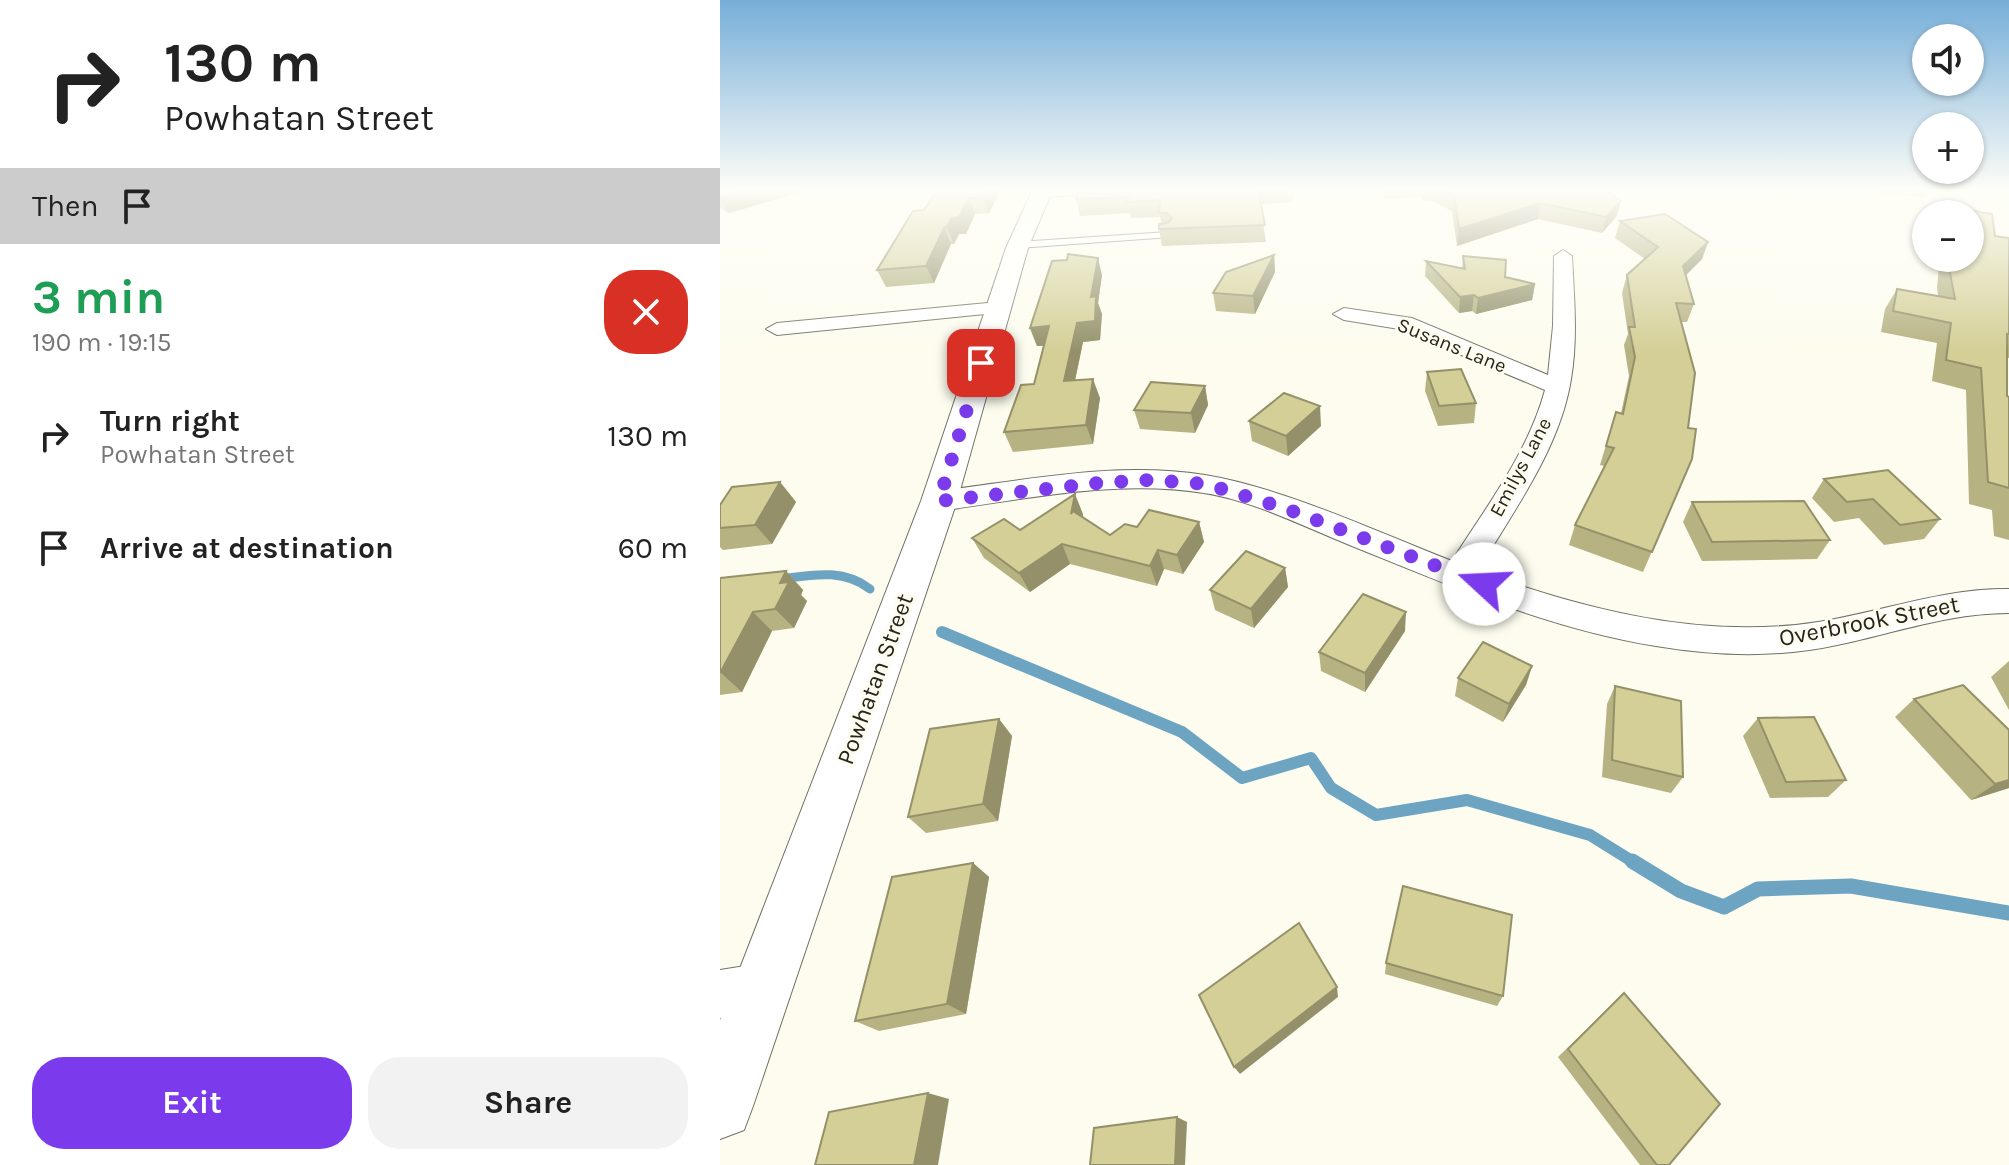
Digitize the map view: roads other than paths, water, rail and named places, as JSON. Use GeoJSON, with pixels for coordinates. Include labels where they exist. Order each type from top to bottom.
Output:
{"type":"FeatureCollection","features":[{"type":"Feature","properties":{"kind":"street","name":"Powhatan Street"},"geometry":{"type":"LineString","coordinates":[[720,1106],[742,990],[939,501],[1018,246]]}},
{"type":"Feature","properties":{"kind":"street","name":"Emilys Lane"},"geometry":{"type":"LineString","coordinates":[[1460,575],[1542,434],[1557,387],[1563,348],[1563,256]]}},
{"type":"Feature","properties":{"kind":"street"},"geometry":{"type":"LineString","coordinates":[[777,329],[998,308]]}},
{"type":"Feature","properties":{"kind":"street","name":"Susans Lane"},"geometry":{"type":"LineString","coordinates":[[1344,314],[1404,323],[1557,387]]}},
{"type":"Feature","properties":{"kind":"street","name":"Overbrook Street"},"geometry":{"type":"LineString","coordinates":[[939,501],[1099,483],[1149,480],[1206,484],[1287,509],[1460,575],[1601,622],[1655,633],[1715,640],[1774,640],[1835,632],[1955,603],[2009,601]]}},
{"type":"Feature","properties":{"kind":"lane"},"geometry":{"type":"LineString","coordinates":[[1018,246],[1054,243]]}},
{"type":"Feature","properties":{"kind":"waterway"},"geometry":{"type":"LineString","coordinates":[[780,579],[838,576],[860,582],[870,589]]}},
{"type":"Feature","properties":{"kind":"waterway"},"geometry":{"type":"LineString","coordinates":[[942,632],[1182,732],[1242,778],[1311,758],[1331,788],[1376,815],[1467,800],[1590,835],[1635,863]]}},
{"type":"Feature","properties":{"kind":"waterway"},"geometry":{"type":"LineString","coordinates":[[1632,861],[1681,891],[1724,907],[1758,889],[1851,886],[2009,913]]}}]}
